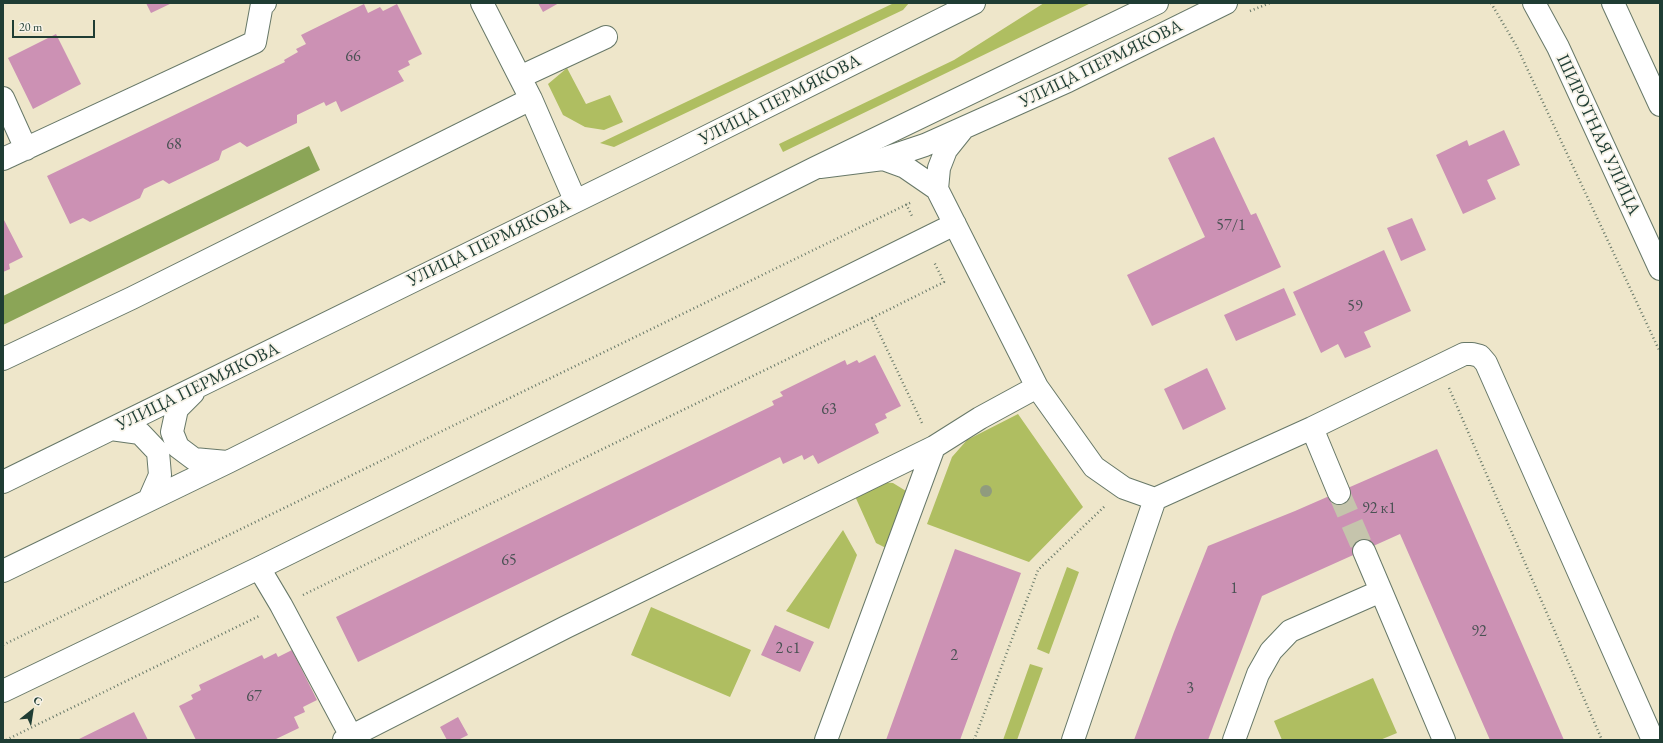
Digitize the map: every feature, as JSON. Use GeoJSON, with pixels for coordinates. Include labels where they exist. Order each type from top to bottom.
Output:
{"type":"FeatureCollection","features":[{"type":"Feature","properties":{"kind":"main road"},"geometry":{"type":"LineString","coordinates":[[3,159],[255,42],[263,3]]}},
{"type":"Feature","properties":{"kind":"main road"},"geometry":{"type":"LineString","coordinates":[[482,3],[531,99],[575,200]]}},
{"type":"Feature","properties":{"kind":"main road","name":"УЛИЦА ПЕРМЯКОВА"},"geometry":{"type":"LineString","coordinates":[[3,482],[198,388],[974,3]]}},
{"type":"Feature","properties":{"kind":"main road","name":"УЛИЦА ПЕРМЯКОВА"},"geometry":{"type":"LineString","coordinates":[[3,571],[228,462],[815,168],[1157,3]]}},
{"type":"Feature","properties":{"kind":"main road","name":"УЛИЦА ПЕРМЯКОВА"},"geometry":{"type":"LineString","coordinates":[[815,168],[883,159],[925,145],[1068,81],[1226,3]]}},
{"type":"Feature","properties":{"kind":"main road","name":"ШИРОТНАЯ УЛИЦА"},"geometry":{"type":"LineString","coordinates":[[1534,3],[1558,47],[1660,269]]}},
{"type":"Feature","properties":{"kind":"main road"},"geometry":{"type":"LineString","coordinates":[[1613,3],[1660,105]]}},
{"type":"Feature","properties":{"kind":"main road"},"geometry":{"type":"LineString","coordinates":[[520,77],[606,36]]}},
{"type":"Feature","properties":{"kind":"main road"},"geometry":{"type":"LineString","coordinates":[[3,98],[26,149]]}},
{"type":"Feature","properties":{"kind":"main road"},"geometry":{"type":"LineString","coordinates":[[3,359],[132,298],[531,99]]}},
{"type":"Feature","properties":{"kind":"main road"},"geometry":{"type":"LineString","coordinates":[[937,190],[939,168],[946,150],[963,128]]}},
{"type":"Feature","properties":{"kind":"main road"},"geometry":{"type":"LineString","coordinates":[[883,159],[905,167],[937,190],[1037,387],[1094,467],[1124,488],[1155,499],[1312,428],[1464,354],[1480,356],[1486,363],[1653,740]]}},
{"type":"Feature","properties":{"kind":"main road"},"geometry":{"type":"LineString","coordinates":[[3,691],[260,568],[955,224]]}},
{"type":"Feature","properties":{"kind":"main road"},"geometry":{"type":"LineString","coordinates":[[260,568],[282,605],[347,738],[566,628],[934,447],[980,418],[1037,387]]}},
{"type":"Feature","properties":{"kind":"main road"},"geometry":{"type":"LineString","coordinates":[[198,388],[177,409],[172,432],[178,447],[194,459],[228,462]]}},
{"type":"Feature","properties":{"kind":"main road"},"geometry":{"type":"LineString","coordinates":[[1312,428],[1339,493]]}},
{"type":"Feature","properties":{"kind":"main road"},"geometry":{"type":"LineString","coordinates":[[111,429],[140,433],[158,452],[160,475],[149,500]]}},
{"type":"Feature","properties":{"kind":"main road"},"geometry":{"type":"LineString","coordinates":[[826,740],[934,447]]}},
{"type":"Feature","properties":{"kind":"main road"},"geometry":{"type":"LineString","coordinates":[[1073,740],[1155,499]]}},
{"type":"Feature","properties":{"kind":"main road"},"geometry":{"type":"LineString","coordinates":[[1364,550],[1444,740]]}},
{"type":"Feature","properties":{"kind":"main road"},"geometry":{"type":"LineString","coordinates":[[1234,740],[1258,674],[1271,651],[1290,631],[1381,591]]}},
{"type":"Feature","properties":{"kind":"path"},"geometry":{"type":"LineString","coordinates":[[1248,12],[1270,3]]}},
{"type":"Feature","properties":{"kind":"path"},"geometry":{"type":"LineString","coordinates":[[1491,3],[1517,47],[1660,352]]}},
{"type":"Feature","properties":{"kind":"path"},"geometry":{"type":"LineString","coordinates":[[3,645],[937,190]]}},
{"type":"Feature","properties":{"kind":"path"},"geometry":{"type":"LineString","coordinates":[[6,740],[872,318],[934,447]]}},
{"type":"Feature","properties":{"kind":"path"},"geometry":{"type":"LineString","coordinates":[[1439,366],[1602,740]]}},
{"type":"Feature","properties":{"kind":"path"},"geometry":{"type":"LineString","coordinates":[[974,740],[1038,570],[1124,488]]}},
{"type":"Feature","properties":{"kind":"green space"},"geometry":{"type":"Polygon","coordinates":[[[894,3],[909,3],[903,10],[614,147],[600,143],[894,3]]]}},
{"type":"Feature","properties":{"kind":"green space"},"geometry":{"type":"Polygon","coordinates":[[[1044,3],[1091,3],[783,152],[779,144],[954,60],[1044,3]]]}},
{"type":"Feature","properties":{"kind":"green space"},"geometry":{"type":"Polygon","coordinates":[[[567,68],[586,104],[610,95],[623,122],[604,130],[585,127],[563,115],[548,84],[567,68]]]}},
{"type":"Feature","properties":{"kind":"green space"},"geometry":{"type":"Polygon","coordinates":[[[309,146],[320,170],[3,325],[3,296],[309,146]]]}},
{"type":"Feature","properties":{"kind":"green space"},"geometry":{"type":"Polygon","coordinates":[[[1018,414],[1083,507],[1029,562],[927,524],[952,457],[967,440],[1018,414]]]}},
{"type":"Feature","properties":{"kind":"green space"},"geometry":{"type":"Polygon","coordinates":[[[878,482],[893,483],[906,491],[886,548],[876,543],[854,494],[878,482]]]}},
{"type":"Feature","properties":{"kind":"green space"},"geometry":{"type":"Polygon","coordinates":[[[843,530],[857,555],[829,629],[786,611],[843,530]]]}},
{"type":"Feature","properties":{"kind":"green space"},"geometry":{"type":"Polygon","coordinates":[[[1067,567],[1079,572],[1049,654],[1037,649],[1067,567]]]}},
{"type":"Feature","properties":{"kind":"green space"},"geometry":{"type":"Polygon","coordinates":[[[651,607],[751,650],[730,697],[631,655],[651,607]]]}},
{"type":"Feature","properties":{"kind":"green space"},"geometry":{"type":"Polygon","coordinates":[[[1030,664],[1043,668],[1017,740],[1003,740],[1030,664]]]}},
{"type":"Feature","properties":{"kind":"green space"},"geometry":{"type":"Polygon","coordinates":[[[1373,678],[1397,733],[1380,740],[1282,740],[1274,721],[1373,678]]]}},
{"type":"Feature","properties":{"kind":"building"},"geometry":{"type":"Polygon","coordinates":[[[146,3],[172,3],[151,13],[146,3]]]}},
{"type":"Feature","properties":{"kind":"building"},"geometry":{"type":"Polygon","coordinates":[[[538,3],[559,3],[543,12],[538,3]]]}},
{"type":"Feature","properties":{"kind":"building"},"geometry":{"type":"Polygon","coordinates":[[[364,4],[368,13],[380,7],[383,11],[397,4],[422,54],[408,61],[410,65],[398,71],[404,81],[341,112],[336,101],[326,106],[324,102],[297,115],[297,123],[247,147],[240,142],[222,151],[219,160],[169,184],[163,180],[144,189],[140,198],[90,222],[83,218],[70,224],[47,176],[285,62],[284,60],[298,52],[296,49],[306,44],[301,35],[364,4]]]}},
{"type":"Feature","properties":{"kind":"building"},"geometry":{"type":"Polygon","coordinates":[[[56,34],[81,84],[33,109],[8,58],[56,34]]]}},
{"type":"Feature","properties":{"kind":"building"},"geometry":{"type":"Polygon","coordinates":[[[1504,130],[1520,165],[1487,180],[1496,199],[1463,214],[1436,155],[1467,140],[1469,146],[1504,130]]]}},
{"type":"Feature","properties":{"kind":"building"},"geometry":{"type":"Polygon","coordinates":[[[1214,137],[1251,215],[1256,213],[1281,267],[1152,326],[1127,275],[1205,237],[1168,158],[1214,137]]]}},
{"type":"Feature","properties":{"kind":"building"},"geometry":{"type":"Polygon","coordinates":[[[3,218],[23,257],[9,264],[10,269],[3,272],[3,218]]]}},
{"type":"Feature","properties":{"kind":"building"},"geometry":{"type":"Polygon","coordinates":[[[1412,218],[1426,250],[1401,261],[1387,228],[1412,218]]]}},
{"type":"Feature","properties":{"kind":"building"},"geometry":{"type":"Polygon","coordinates":[[[1384,250],[1411,311],[1364,332],[1371,347],[1345,358],[1338,344],[1321,353],[1293,292],[1384,250]]]}},
{"type":"Feature","properties":{"kind":"building"},"geometry":{"type":"Polygon","coordinates":[[[1284,288],[1296,315],[1236,341],[1224,315],[1284,288]]]}},
{"type":"Feature","properties":{"kind":"building"},"geometry":{"type":"Polygon","coordinates":[[[875,355],[901,406],[885,414],[887,418],[875,424],[879,433],[818,464],[813,455],[804,460],[802,455],[783,464],[780,457],[358,662],[336,617],[774,405],[772,401],[783,396],[780,392],[845,360],[847,365],[857,360],[859,363],[875,355]]]}},
{"type":"Feature","properties":{"kind":"building"},"geometry":{"type":"Polygon","coordinates":[[[1207,368],[1226,409],[1183,430],[1164,389],[1207,368]]]}},
{"type":"Feature","properties":{"kind":"building"},"geometry":{"type":"Polygon","coordinates":[[[1437,449],[1564,740],[1490,740],[1400,534],[1262,596],[1208,740],[1134,740],[1208,546],[1295,511],[1437,449]]]}},
{"type":"Feature","properties":{"kind":"building"},"geometry":{"type":"Polygon","coordinates":[[[955,549],[1021,573],[960,740],[886,740],[955,549]]]}},
{"type":"Feature","properties":{"kind":"building"},"geometry":{"type":"Polygon","coordinates":[[[775,625],[814,642],[800,672],[761,655],[775,625]]]}},
{"type":"Feature","properties":{"kind":"building"},"geometry":{"type":"Polygon","coordinates":[[[292,650],[317,700],[303,707],[305,712],[294,717],[299,728],[274,740],[196,740],[179,706],[193,699],[191,695],[201,690],[199,685],[262,655],[264,659],[276,653],[278,657],[292,650]]]}},
{"type":"Feature","properties":{"kind":"building"},"geometry":{"type":"Polygon","coordinates":[[[134,712],[148,740],[77,740],[134,712]]]}},
{"type":"Feature","properties":{"kind":"building"},"geometry":{"type":"Polygon","coordinates":[[[458,717],[468,735],[458,740],[447,740],[440,727],[458,717]]]}},
{"type":"Feature","properties":{"kind":"tunnel"},"geometry":{"type":"LineString","coordinates":[[1339,493],[1364,551]]}}]}
